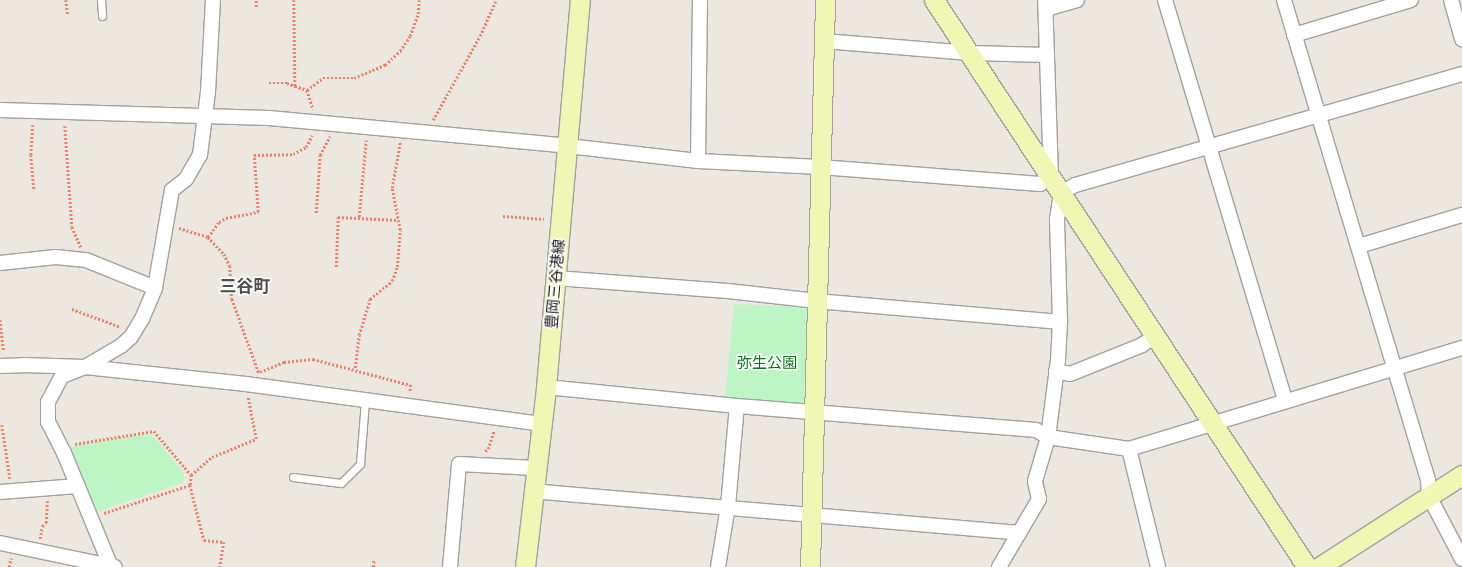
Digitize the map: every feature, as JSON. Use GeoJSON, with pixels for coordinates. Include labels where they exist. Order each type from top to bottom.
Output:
{"type":"FeatureCollection","features":[{"type":"Feature","properties":{"kind":"street"},"geometry":{"type":"LineString","coordinates":[[112,567],[46,414],[50,394],[62,376],[84,367],[121,346],[135,332],[155,288],[172,190],[186,179],[200,155],[208,92],[213,0]]}},
{"type":"Feature","properties":{"kind":"street","name":"豊岡三谷港線"},"geometry":{"type":"LineString","coordinates":[[525,567],[532,491],[546,387],[580,0]]}},
{"type":"Feature","properties":{"kind":"street"},"geometry":{"type":"LineString","coordinates":[[698,161],[700,0]]}},
{"type":"Feature","properties":{"kind":"street"},"geometry":{"type":"LineString","coordinates":[[810,567],[825,0]]}},
{"type":"Feature","properties":{"kind":"street"},"geometry":{"type":"LineString","coordinates":[[934,0],[1307,567]]}},
{"type":"Feature","properties":{"kind":"street"},"geometry":{"type":"LineString","coordinates":[[999,567],[1039,499],[1035,481],[1048,437],[1060,322],[1056,185],[1047,55],[1046,4],[1077,0]]}},
{"type":"Feature","properties":{"kind":"street"},"geometry":{"type":"LineString","coordinates":[[1165,0],[1284,401]]}},
{"type":"Feature","properties":{"kind":"street"},"geometry":{"type":"LineString","coordinates":[[1284,0],[1428,480],[1429,496],[1462,559]]}},
{"type":"Feature","properties":{"kind":"street"},"geometry":{"type":"LineString","coordinates":[[1294,35],[1411,0]]}},
{"type":"Feature","properties":{"kind":"street"},"geometry":{"type":"LineString","coordinates":[[1451,0],[1462,38]]}},
{"type":"Feature","properties":{"kind":"street"},"geometry":{"type":"LineString","coordinates":[[824,41],[970,53],[1047,55]]}},
{"type":"Feature","properties":{"kind":"street"},"geometry":{"type":"LineString","coordinates":[[0,110],[64,113],[204,114],[336,123],[568,146],[698,161],[820,167],[1040,184],[1075,185],[1209,148],[1462,74]]}},
{"type":"Feature","properties":{"kind":"street"},"geometry":{"type":"LineString","coordinates":[[1359,246],[1462,215]]}},
{"type":"Feature","properties":{"kind":"street"},"geometry":{"type":"LineString","coordinates":[[0,263],[56,257],[86,260],[155,288]]}},
{"type":"Feature","properties":{"kind":"street"},"geometry":{"type":"LineString","coordinates":[[556,278],[728,291],[817,301],[1060,322]]}},
{"type":"Feature","properties":{"kind":"street"},"geometry":{"type":"LineString","coordinates":[[1056,371],[1070,374],[1142,345],[1155,336]]}},
{"type":"Feature","properties":{"kind":"street"},"geometry":{"type":"LineString","coordinates":[[546,387],[737,406],[1036,430],[1048,437],[1129,449],[1212,422],[1462,348]]}},
{"type":"Feature","properties":{"kind":"street"},"geometry":{"type":"LineString","coordinates":[[3,366],[84,367],[254,381],[365,400],[541,424]]}},
{"type":"Feature","properties":{"kind":"street"},"geometry":{"type":"LineString","coordinates":[[718,567],[728,506],[737,406]]}},
{"type":"Feature","properties":{"kind":"street"},"geometry":{"type":"LineString","coordinates":[[1129,449],[1158,567]]}},
{"type":"Feature","properties":{"kind":"street"},"geometry":{"type":"LineString","coordinates":[[450,567],[459,464],[535,468]]}},
{"type":"Feature","properties":{"kind":"street"},"geometry":{"type":"LineString","coordinates":[[1319,567],[1462,475]]}},
{"type":"Feature","properties":{"kind":"street"},"geometry":{"type":"LineString","coordinates":[[6,491],[78,486]]}},
{"type":"Feature","properties":{"kind":"street"},"geometry":{"type":"LineString","coordinates":[[532,491],[728,506],[811,515],[1019,533]]}},
{"type":"Feature","properties":{"kind":"street"},"geometry":{"type":"LineString","coordinates":[[0,543],[112,567]]}},
{"type":"Feature","properties":{"kind":"lane"},"geometry":{"type":"LineString","coordinates":[[101,0],[102,16]]}},
{"type":"Feature","properties":{"kind":"lane"},"geometry":{"type":"LineString","coordinates":[[293,477],[341,483],[360,464],[365,400]]}},
{"type":"Feature","properties":{"kind":"path"},"geometry":{"type":"LineString","coordinates":[[66,0],[68,16]]}},
{"type":"Feature","properties":{"kind":"path"},"geometry":{"type":"LineString","coordinates":[[256,0],[256,7]]}},
{"type":"Feature","properties":{"kind":"path"},"geometry":{"type":"LineString","coordinates":[[307,90],[323,78],[354,78],[385,65],[400,51],[410,36],[418,14],[419,0]]}},
{"type":"Feature","properties":{"kind":"path"},"geometry":{"type":"LineString","coordinates":[[426,132],[480,36],[496,0]]}},
{"type":"Feature","properties":{"kind":"path"},"geometry":{"type":"LineString","coordinates":[[269,83],[287,83],[295,86]]}},
{"type":"Feature","properties":{"kind":"path"},"geometry":{"type":"LineString","coordinates":[[34,112],[31,155],[34,191]]}},
{"type":"Feature","properties":{"kind":"path"},"geometry":{"type":"LineString","coordinates":[[64,113],[72,227],[86,260]]}},
{"type":"Feature","properties":{"kind":"path"},"geometry":{"type":"LineString","coordinates":[[316,213],[320,155],[336,123]]}},
{"type":"Feature","properties":{"kind":"path"},"geometry":{"type":"LineString","coordinates":[[359,217],[367,126]]}},
{"type":"Feature","properties":{"kind":"path"},"geometry":{"type":"LineString","coordinates":[[355,368],[359,335],[370,299],[388,285],[396,271],[398,220],[392,188],[402,129]]}},
{"type":"Feature","properties":{"kind":"path"},"geometry":{"type":"LineString","coordinates":[[503,216],[561,220]]}},
{"type":"Feature","properties":{"kind":"path"},"geometry":{"type":"LineString","coordinates":[[336,267],[338,217],[398,220]]}},
{"type":"Feature","properties":{"kind":"path"},"geometry":{"type":"LineString","coordinates":[[167,225],[208,237],[224,254],[230,266],[232,299],[254,381],[256,438],[212,456],[191,475],[190,485],[204,540],[224,542],[220,567]]}},
{"type":"Feature","properties":{"kind":"path"},"geometry":{"type":"LineString","coordinates":[[72,309],[135,332]]}},
{"type":"Feature","properties":{"kind":"path"},"geometry":{"type":"LineString","coordinates":[[0,320],[3,366]]}},
{"type":"Feature","properties":{"kind":"path"},"geometry":{"type":"LineString","coordinates":[[254,381],[284,362],[312,359],[355,368],[411,385],[409,406]]}},
{"type":"Feature","properties":{"kind":"path"},"geometry":{"type":"LineString","coordinates":[[490,466],[484,451],[488,449],[498,418]]}},
{"type":"Feature","properties":{"kind":"path"},"geometry":{"type":"LineString","coordinates":[[2,425],[6,491]]}},
{"type":"Feature","properties":{"kind":"path"},"geometry":{"type":"LineString","coordinates":[[60,447],[154,431],[191,475]]}},
{"type":"Feature","properties":{"kind":"path"},"geometry":{"type":"LineString","coordinates":[[90,518],[190,485]]}},
{"type":"Feature","properties":{"kind":"path"},"geometry":{"type":"LineString","coordinates":[[39,552],[42,526],[46,524],[47,488]]}},
{"type":"Feature","properties":{"kind":"path"},"geometry":{"type":"LineString","coordinates":[[373,567],[374,560]]}},
{"type":"Feature","properties":{"kind":"green space","name":"弥生公園"},"geometry":{"type":"Polygon","coordinates":[[[734,304],[807,307],[804,405],[725,399],[734,304]]]}},
{"type":"Feature","properties":{"kind":"green space"},"geometry":{"type":"Polygon","coordinates":[[[146,434],[154,437],[184,473],[184,482],[100,511],[95,509],[71,449],[75,445],[146,434]]]}},
{"type":"Feature","properties":{"kind":"district","name":"三谷町"},"geometry":{"type":"Point","coordinates":[245,287]}}]}
